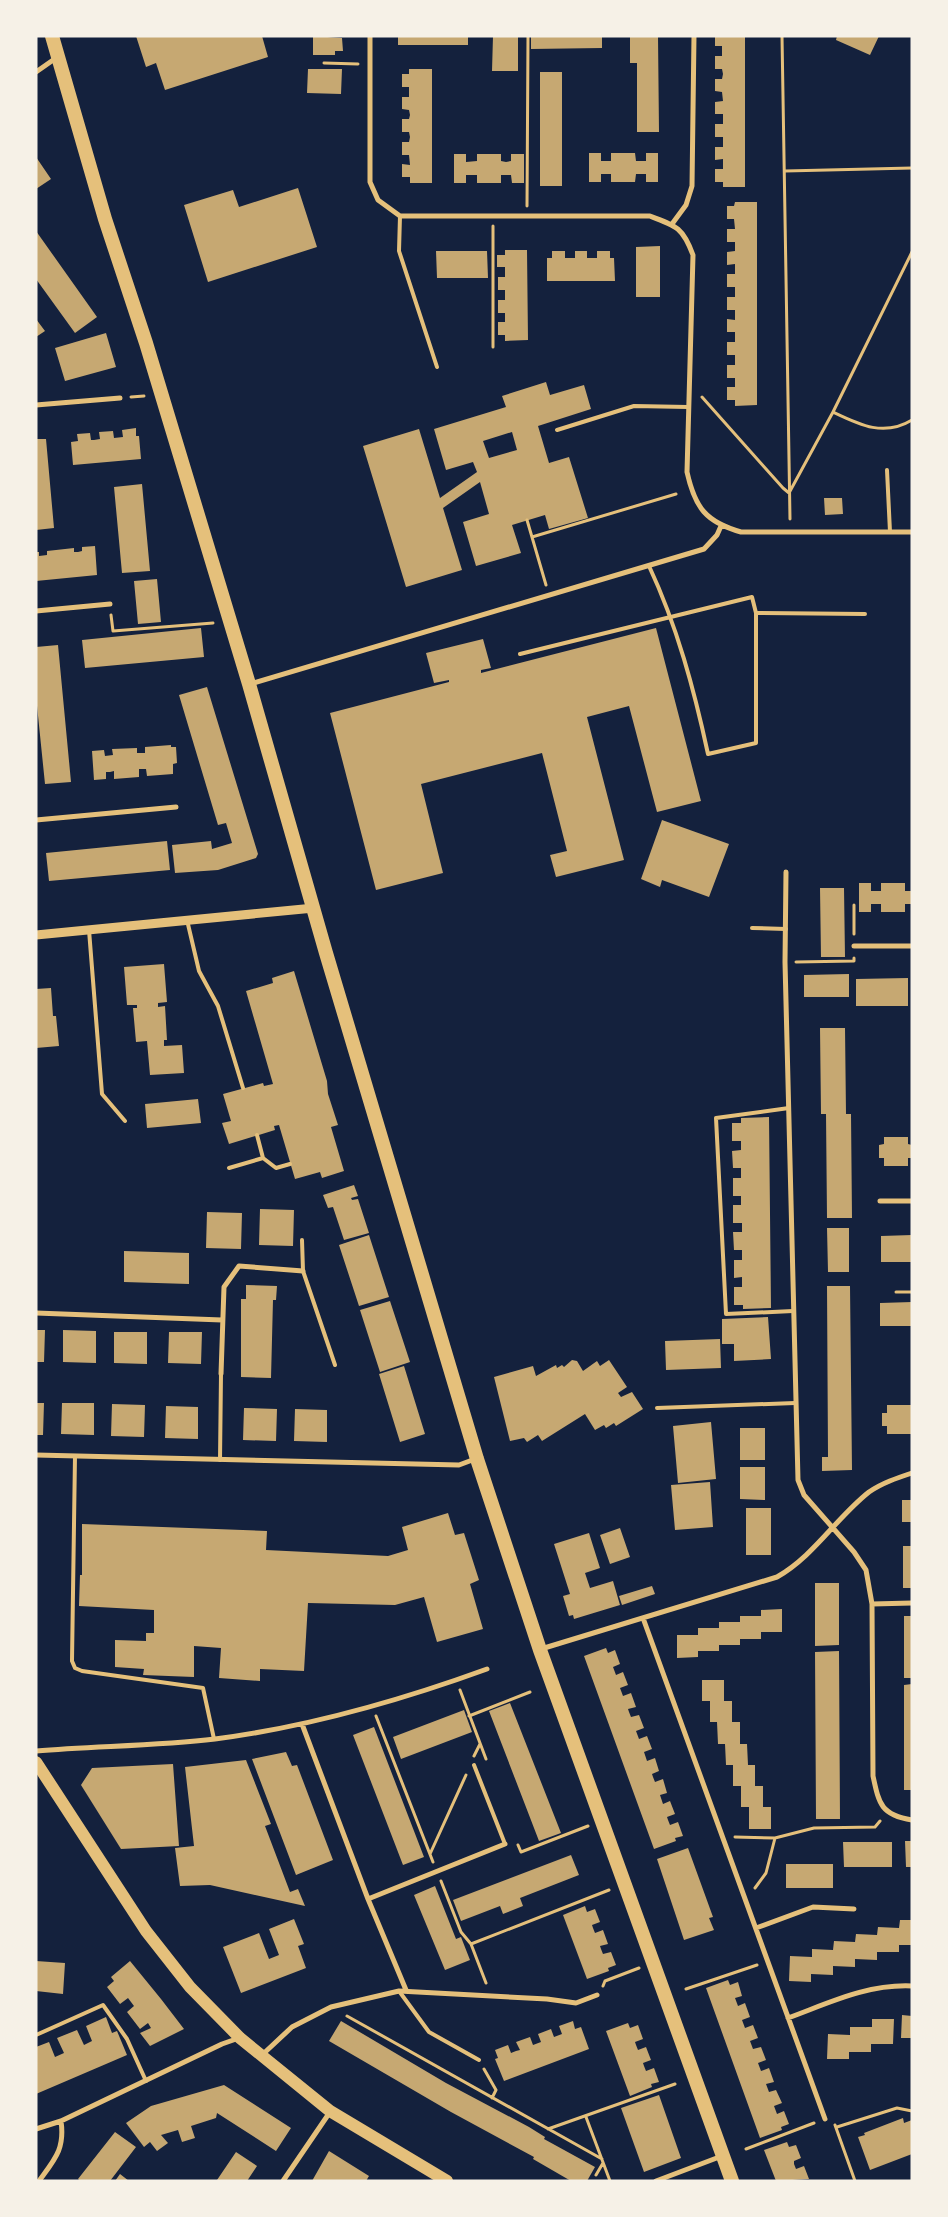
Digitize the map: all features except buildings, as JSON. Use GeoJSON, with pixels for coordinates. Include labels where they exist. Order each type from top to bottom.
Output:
{"type":"FeatureCollection","features":[{"type":"Feature","properties":{"kind":"highway"},"geometry":{"type":"LineString","coordinates":[[52,36],[105,219],[162,395],[249,684],[477,1459],[540,1650],[732,2181]]}},
{"type":"Feature","properties":{"kind":"main road"},"geometry":{"type":"LineString","coordinates":[[36,1762],[146,1931],[190,1987],[240,2038],[330,2111],[447,2181]]}},
{"type":"Feature","properties":{"kind":"street"},"geometry":{"type":"LineString","coordinates":[[370,36],[370,182],[378,200],[400,216],[650,216],[672,224],[686,236],[693,255],[687,472],[691,490],[704,514],[721,526],[741,532],[912,532]]}},
{"type":"Feature","properties":{"kind":"street"},"geometry":{"type":"LineString","coordinates":[[672,224],[686,205],[692,186],[694,36]]}},
{"type":"Feature","properties":{"kind":"street"},"geometry":{"type":"LineString","coordinates":[[36,72],[58,57]]}},
{"type":"Feature","properties":{"kind":"street"},"geometry":{"type":"LineString","coordinates":[[36,405],[120,398]]}},
{"type":"Feature","properties":{"kind":"street"},"geometry":{"type":"LineString","coordinates":[[249,684],[704,549],[717,535],[721,526]]}},
{"type":"Feature","properties":{"kind":"street"},"geometry":{"type":"LineString","coordinates":[[36,611],[110,604]]}},
{"type":"Feature","properties":{"kind":"street"},"geometry":{"type":"LineString","coordinates":[[36,820],[176,807]]}},
{"type":"Feature","properties":{"kind":"street"},"geometry":{"type":"LineString","coordinates":[[786,872],[785,962],[798,1480],[804,1495],[834,1528],[866,1570],[872,1604],[873,1776],[878,1800],[887,1813],[912,1820]]}},
{"type":"Feature","properties":{"kind":"street"},"geometry":{"type":"LineString","coordinates":[[36,935],[314,908]]}},
{"type":"Feature","properties":{"kind":"street"},"geometry":{"type":"LineString","coordinates":[[854,946],[912,946]]}},
{"type":"Feature","properties":{"kind":"street"},"geometry":{"type":"LineString","coordinates":[[880,1201],[912,1201]]}},
{"type":"Feature","properties":{"kind":"street"},"geometry":{"type":"LineString","coordinates":[[221,1374],[224,1287],[239,1266],[303,1271]]}},
{"type":"Feature","properties":{"kind":"street"},"geometry":{"type":"LineString","coordinates":[[36,1313],[222,1320]]}},
{"type":"Feature","properties":{"kind":"street"},"geometry":{"type":"LineString","coordinates":[[36,1455],[459,1465],[477,1459]]}},
{"type":"Feature","properties":{"kind":"street"},"geometry":{"type":"LineString","coordinates":[[540,1650],[777,1577],[794,1567],[869,1492],[888,1481],[912,1473]]}},
{"type":"Feature","properties":{"kind":"street"},"geometry":{"type":"LineString","coordinates":[[872,1604],[912,1603]]}},
{"type":"Feature","properties":{"kind":"street"},"geometry":{"type":"LineString","coordinates":[[643,1618],[825,2119]]}},
{"type":"Feature","properties":{"kind":"street"},"geometry":{"type":"LineString","coordinates":[[36,1750],[214,1739],[302,1724],[372,1706],[487,1669]]}},
{"type":"Feature","properties":{"kind":"street"},"geometry":{"type":"LineString","coordinates":[[302,1724],[368,1899],[406,1990]]}},
{"type":"Feature","properties":{"kind":"street"},"geometry":{"type":"LineString","coordinates":[[368,1899],[505,1844]]}},
{"type":"Feature","properties":{"kind":"street"},"geometry":{"type":"LineString","coordinates":[[756,1928],[813,1907],[854,1909]]}},
{"type":"Feature","properties":{"kind":"street"},"geometry":{"type":"LineString","coordinates":[[788,2018],[868,1989],[912,1986]]}},
{"type":"Feature","properties":{"kind":"street"},"geometry":{"type":"LineString","coordinates":[[262,2055],[292,2027],[330,2007],[399,1991],[491,1995],[576,2003],[597,1995]]}},
{"type":"Feature","properties":{"kind":"street"},"geometry":{"type":"LineString","coordinates":[[36,2129],[62,2120],[222,2044],[240,2038]]}},
{"type":"Feature","properties":{"kind":"street"},"geometry":{"type":"LineString","coordinates":[[282,2181],[330,2111]]}},
{"type":"Feature","properties":{"kind":"street"},"geometry":{"type":"LineString","coordinates":[[39,2181],[59,2154],[64,2136],[62,2120]]}},
{"type":"Feature","properties":{"kind":"street"},"geometry":{"type":"LineString","coordinates":[[656,2181],[723,2156]]}},
{"type":"Feature","properties":{"kind":"lane"},"geometry":{"type":"LineString","coordinates":[[400,216],[399,251],[437,366]]}},
{"type":"Feature","properties":{"kind":"lane"},"geometry":{"type":"LineString","coordinates":[[557,430],[634,406],[688,406]]}},
{"type":"Feature","properties":{"kind":"lane"},"geometry":{"type":"LineString","coordinates":[[887,470],[890,532]]}},
{"type":"Feature","properties":{"kind":"lane"},"geometry":{"type":"LineString","coordinates":[[520,654],[672,618],[752,597],[756,613],[756,743],[708,754],[686,661],[672,618],[650,566]]}},
{"type":"Feature","properties":{"kind":"lane"},"geometry":{"type":"LineString","coordinates":[[756,613],[865,614]]}},
{"type":"Feature","properties":{"kind":"lane"},"geometry":{"type":"LineString","coordinates":[[187,920],[199,971],[218,1006],[243,1088]]}},
{"type":"Feature","properties":{"kind":"lane"},"geometry":{"type":"LineString","coordinates":[[752,928],[786,929]]}},
{"type":"Feature","properties":{"kind":"lane"},"geometry":{"type":"LineString","coordinates":[[89,930],[102,1094],[125,1121]]}},
{"type":"Feature","properties":{"kind":"lane"},"geometry":{"type":"LineString","coordinates":[[788,1108],[716,1118],[726,1314],[793,1311]]}},
{"type":"Feature","properties":{"kind":"lane"},"geometry":{"type":"LineString","coordinates":[[257,1136],[263,1158],[276,1168],[290,1164]]}},
{"type":"Feature","properties":{"kind":"lane"},"geometry":{"type":"LineString","coordinates":[[229,1168],[263,1158]]}},
{"type":"Feature","properties":{"kind":"lane"},"geometry":{"type":"LineString","coordinates":[[302,1240],[303,1271],[334,1365]]}},
{"type":"Feature","properties":{"kind":"lane"},"geometry":{"type":"LineString","coordinates":[[220,1460],[221,1374]]}},
{"type":"Feature","properties":{"kind":"lane"},"geometry":{"type":"LineString","coordinates":[[657,1408],[795,1402]]}},
{"type":"Feature","properties":{"kind":"lane"},"geometry":{"type":"LineString","coordinates":[[75,1456],[72,1661],[75,1668],[82,1671],[203,1688],[214,1739]]}},
{"type":"Feature","properties":{"kind":"lane"},"geometry":{"type":"LineString","coordinates":[[473,1763],[505,1844]]}},
{"type":"Feature","properties":{"kind":"lane"},"geometry":{"type":"LineString","coordinates":[[399,1991],[429,2032],[479,2060]]}},
{"type":"Feature","properties":{"kind":"lane"},"geometry":{"type":"LineString","coordinates":[[36,2035],[103,2005],[127,2039],[146,2081]]}},
{"type":"Feature","properties":{"kind":"path"},"geometry":{"type":"LineString","coordinates":[[527,216],[528,36]]}},
{"type":"Feature","properties":{"kind":"path"},"geometry":{"type":"LineString","coordinates":[[782,36],[790,519]]}},
{"type":"Feature","properties":{"kind":"path"},"geometry":{"type":"LineString","coordinates":[[324,63],[370,64]]}},
{"type":"Feature","properties":{"kind":"path"},"geometry":{"type":"LineString","coordinates":[[785,171],[912,168]]}},
{"type":"Feature","properties":{"kind":"path"},"geometry":{"type":"LineString","coordinates":[[493,347],[494,216]]}},
{"type":"Feature","properties":{"kind":"path"},"geometry":{"type":"LineString","coordinates":[[789,492],[833,412],[912,252]]}},
{"type":"Feature","properties":{"kind":"path"},"geometry":{"type":"LineString","coordinates":[[688,382],[783,488],[789,492]]}},
{"type":"Feature","properties":{"kind":"path"},"geometry":{"type":"LineString","coordinates":[[120,398],[162,395]]}},
{"type":"Feature","properties":{"kind":"path"},"geometry":{"type":"LineString","coordinates":[[833,412],[879,430],[896,427],[912,420]]}},
{"type":"Feature","properties":{"kind":"path"},"geometry":{"type":"LineString","coordinates":[[532,537],[676,494]]}},
{"type":"Feature","properties":{"kind":"path"},"geometry":{"type":"LineString","coordinates":[[527,520],[549,595]]}},
{"type":"Feature","properties":{"kind":"path"},"geometry":{"type":"LineString","coordinates":[[110,604],[113,631],[230,622]]}},
{"type":"Feature","properties":{"kind":"path"},"geometry":{"type":"LineString","coordinates":[[785,962],[854,961],[854,905]]}},
{"type":"Feature","properties":{"kind":"path"},"geometry":{"type":"LineString","coordinates":[[896,1292],[912,1292]]}},
{"type":"Feature","properties":{"kind":"path"},"geometry":{"type":"LineString","coordinates":[[469,1716],[530,1692]]}},
{"type":"Feature","properties":{"kind":"path"},"geometry":{"type":"LineString","coordinates":[[372,1706],[461,1932],[471,1944],[491,1995]]}},
{"type":"Feature","properties":{"kind":"path"},"geometry":{"type":"LineString","coordinates":[[473,1763],[480,1744]]}},
{"type":"Feature","properties":{"kind":"path"},"geometry":{"type":"LineString","coordinates":[[430,1854],[468,1769]]}},
{"type":"Feature","properties":{"kind":"path"},"geometry":{"type":"LineString","coordinates":[[723,1836],[775,1838],[814,1828],[874,1827],[887,1813]]}},
{"type":"Feature","properties":{"kind":"path"},"geometry":{"type":"LineString","coordinates":[[505,1844],[516,1839],[521,1852],[602,1821]]}},
{"type":"Feature","properties":{"kind":"path"},"geometry":{"type":"LineString","coordinates":[[753,1890],[766,1873],[775,1838]]}},
{"type":"Feature","properties":{"kind":"path"},"geometry":{"type":"LineString","coordinates":[[471,1944],[625,1884]]}},
{"type":"Feature","properties":{"kind":"path"},"geometry":{"type":"LineString","coordinates":[[686,1989],[768,1961]]}},
{"type":"Feature","properties":{"kind":"path"},"geometry":{"type":"LineString","coordinates":[[597,1995],[605,1981],[654,1963]]}},
{"type":"Feature","properties":{"kind":"path"},"geometry":{"type":"LineString","coordinates":[[347,2016],[602,2161]]}},
{"type":"Feature","properties":{"kind":"path"},"geometry":{"type":"LineString","coordinates":[[479,2060],[496,2090],[492,2098]]}},
{"type":"Feature","properties":{"kind":"path"},"geometry":{"type":"LineString","coordinates":[[548,2130],[675,2084]]}},
{"type":"Feature","properties":{"kind":"path"},"geometry":{"type":"LineString","coordinates":[[837,2126],[897,2108],[912,2111]]}},
{"type":"Feature","properties":{"kind":"path"},"geometry":{"type":"LineString","coordinates":[[586,2117],[610,2181]]}},
{"type":"Feature","properties":{"kind":"path"},"geometry":{"type":"LineString","coordinates":[[746,2149],[825,2119],[837,2126],[856,2181]]}},
{"type":"Feature","properties":{"kind":"path"},"geometry":{"type":"LineString","coordinates":[[596,2175],[602,2161]]}}]}
